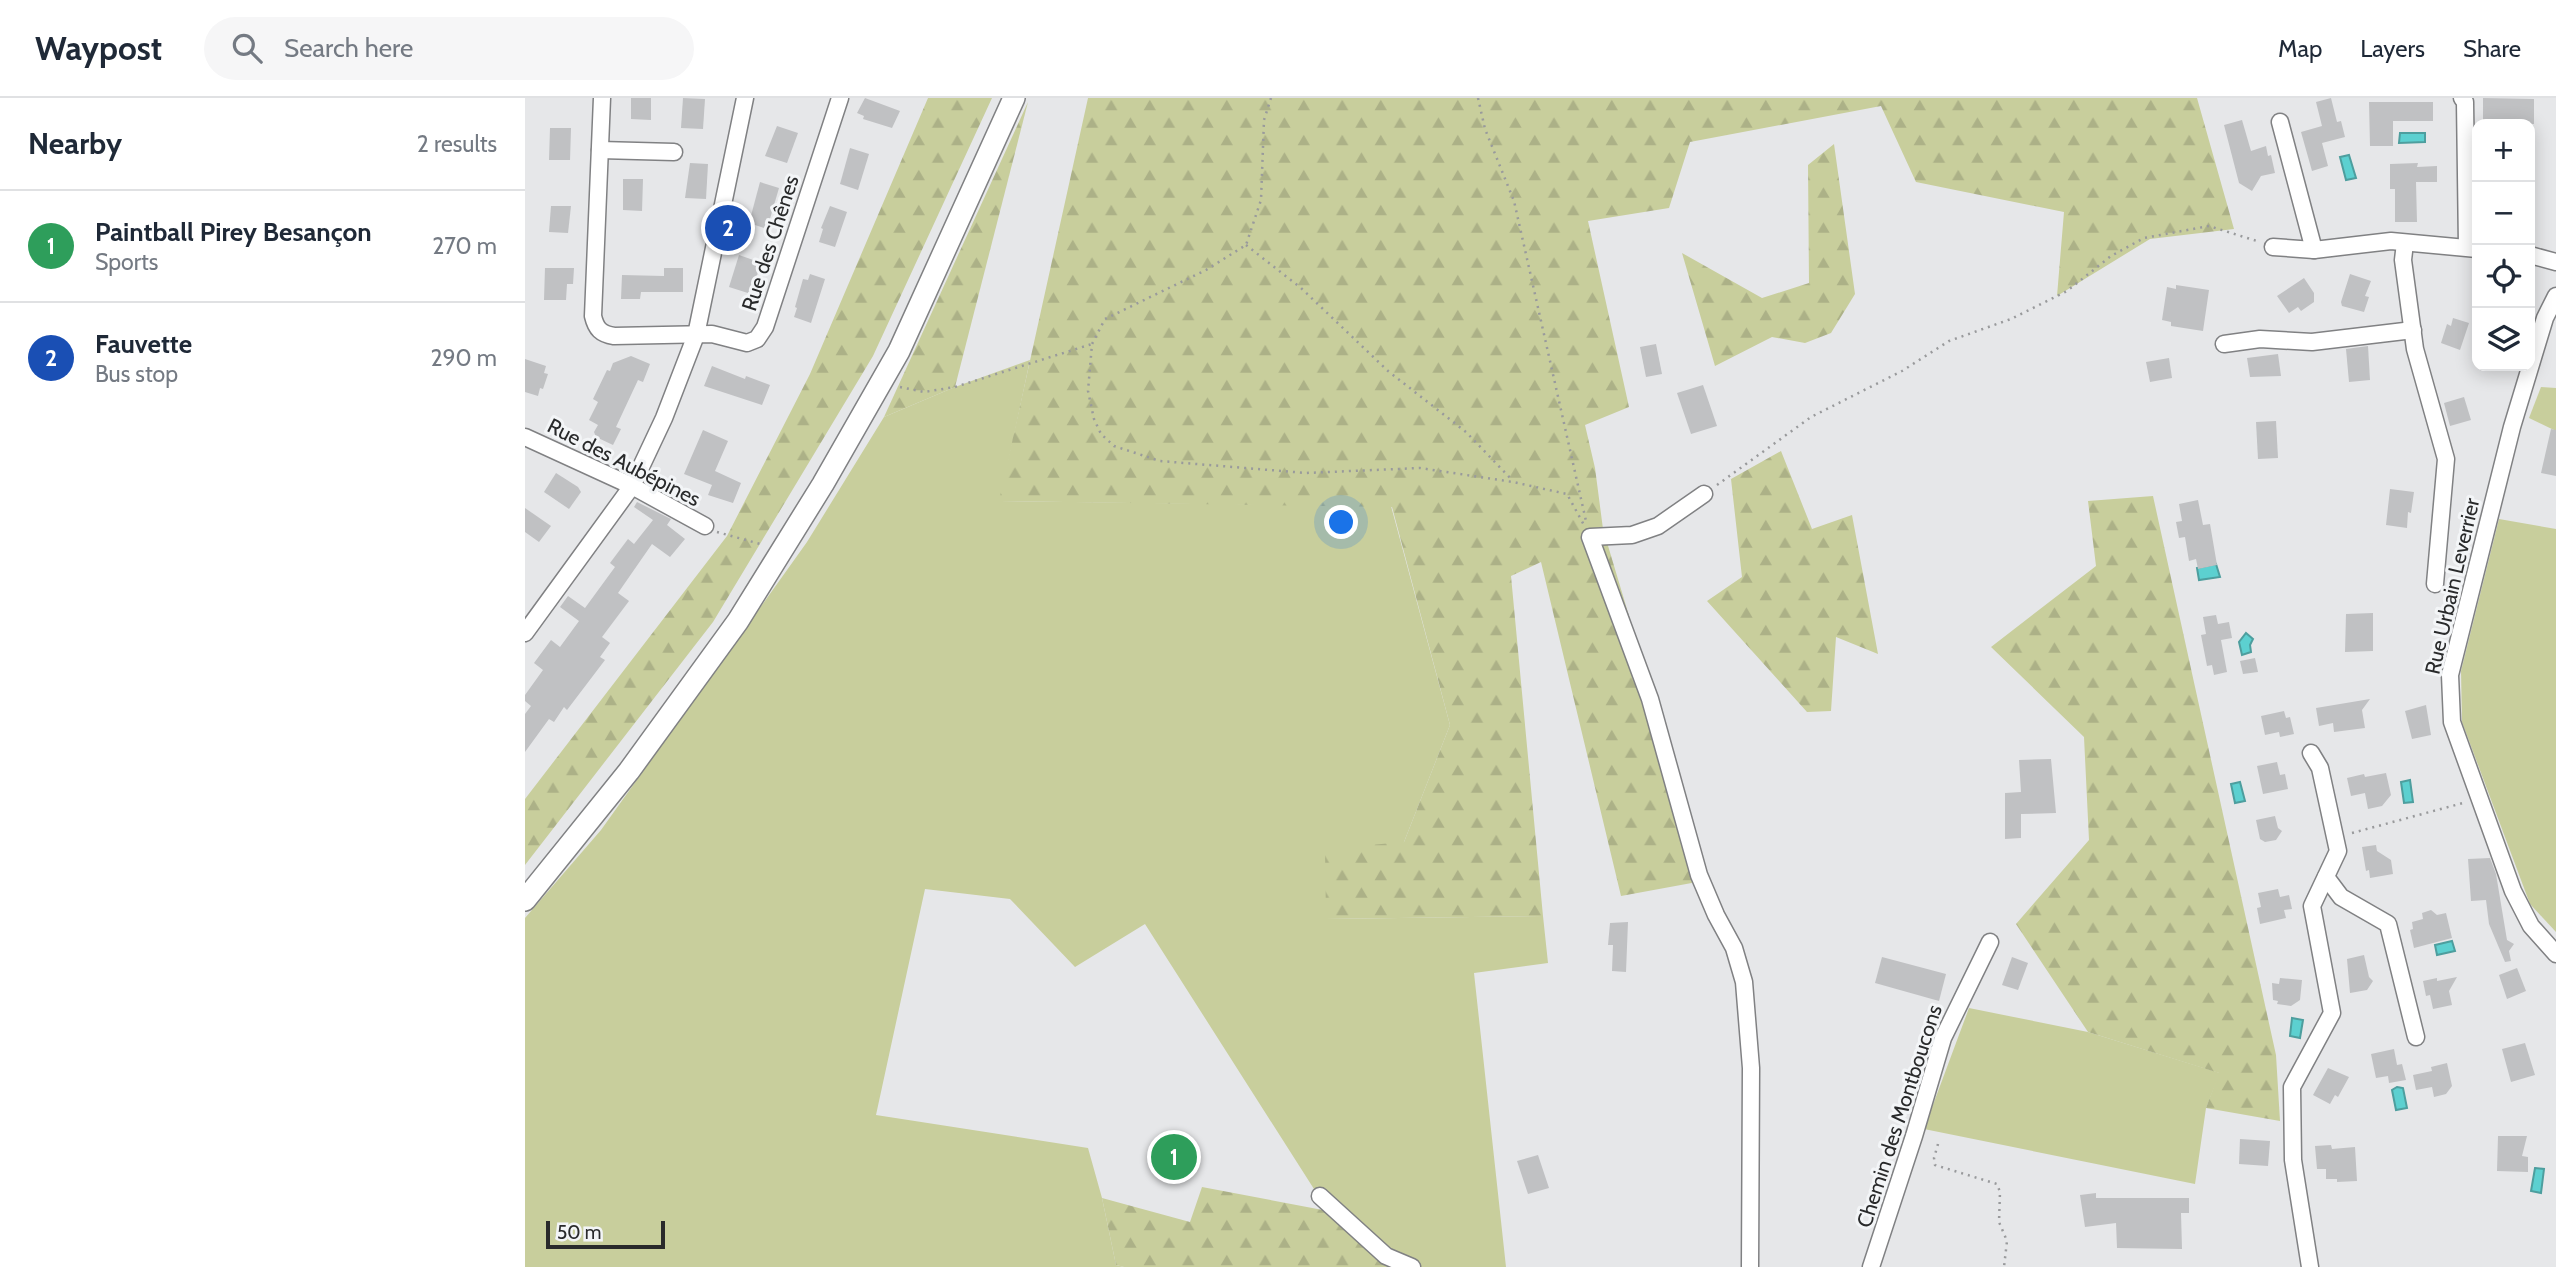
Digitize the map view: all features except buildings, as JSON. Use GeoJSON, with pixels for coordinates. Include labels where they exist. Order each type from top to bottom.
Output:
{"type":"FeatureCollection","features":[{"type":"Feature","properties":{"kind":"main road"},"geometry":{"type":"LineString","coordinates":[[525,900],[629,771],[738,621],[783,550],[899,351],[1014,98]]}},
{"type":"Feature","properties":{"kind":"street"},"geometry":{"type":"LineString","coordinates":[[602,98],[593,316],[595,327],[604,334],[614,336],[696,335]]}},
{"type":"Feature","properties":{"kind":"street"},"geometry":{"type":"LineString","coordinates":[[525,634],[632,486],[664,418],[696,335],[745,98]]}},
{"type":"Feature","properties":{"kind":"street","name":"Rue des Chênes"},"geometry":{"type":"LineString","coordinates":[[696,335],[712,334],[747,343],[757,339],[765,327],[840,98]]}},
{"type":"Feature","properties":{"kind":"street"},"geometry":{"type":"LineString","coordinates":[[2273,247],[2314,250],[2392,241],[2472,248],[2465,102],[2462,98]]}},
{"type":"Feature","properties":{"kind":"street"},"geometry":{"type":"LineString","coordinates":[[2280,122],[2314,250]]}},
{"type":"Feature","properties":{"kind":"street"},"geometry":{"type":"LineString","coordinates":[[600,150],[674,152]]}},
{"type":"Feature","properties":{"kind":"street"},"geometry":{"type":"LineString","coordinates":[[2405,243],[2403,260],[2415,349],[2446,458],[2435,584]]}},
{"type":"Feature","properties":{"kind":"street"},"geometry":{"type":"LineString","coordinates":[[2535,256],[2556,262]]}},
{"type":"Feature","properties":{"kind":"street","name":"Rue Urbain Leverrier"},"geometry":{"type":"LineString","coordinates":[[2556,296],[2545,317],[2512,427],[2450,674],[2452,722],[2513,891],[2531,926],[2556,954]]}},
{"type":"Feature","properties":{"kind":"street"},"geometry":{"type":"LineString","coordinates":[[2224,344],[2260,339],[2312,342],[2413,330]]}},
{"type":"Feature","properties":{"kind":"street","name":"Rue des Aubépines"},"geometry":{"type":"LineString","coordinates":[[525,436],[632,486],[705,526]]}},
{"type":"Feature","properties":{"kind":"street"},"geometry":{"type":"LineString","coordinates":[[1704,494],[1658,526],[1632,535],[1590,537],[1650,699],[1699,875],[1734,948],[1744,982],[1751,1068],[1751,1267]]}},
{"type":"Feature","properties":{"kind":"street"},"geometry":{"type":"LineString","coordinates":[[2310,1267],[2293,1160],[2292,1087],[2332,1013],[2312,906],[2338,851],[2320,768],[2311,752]]}},
{"type":"Feature","properties":{"kind":"street"},"geometry":{"type":"LineString","coordinates":[[2326,877],[2341,897],[2388,924],[2416,1037]]}},
{"type":"Feature","properties":{"kind":"street","name":"Chemin des Montboucons"},"geometry":{"type":"LineString","coordinates":[[1871,1267],[1943,1038],[1990,942]]}},
{"type":"Feature","properties":{"kind":"street"},"geometry":{"type":"LineString","coordinates":[[1320,1196],[1386,1256],[1412,1267]]}},
{"type":"Feature","properties":{"kind":"path"},"geometry":{"type":"LineString","coordinates":[[1271,98],[1264,120],[1261,200],[1245,245],[1206,270],[1105,319],[1092,344],[1088,391],[1094,419],[1101,434],[1114,446],[1160,461],[1306,474],[1420,468],[1513,482],[1567,494],[1590,537]]}},
{"type":"Feature","properties":{"kind":"path"},"geometry":{"type":"LineString","coordinates":[[1478,98],[1485,130],[1514,201],[1590,537]]}},
{"type":"Feature","properties":{"kind":"path"},"geometry":{"type":"LineString","coordinates":[[1704,494],[1811,416],[1902,371],[1949,341],[2011,319],[2067,291],[2111,256],[2144,238],[2209,226],[2249,236],[2273,247]]}},
{"type":"Feature","properties":{"kind":"path"},"geometry":{"type":"LineString","coordinates":[[1245,245],[1301,288],[1388,371],[1466,432],[1513,482]]}},
{"type":"Feature","properties":{"kind":"path"},"geometry":{"type":"LineString","coordinates":[[881,382],[924,392],[955,387],[1092,344]]}},
{"type":"Feature","properties":{"kind":"path"},"geometry":{"type":"LineString","coordinates":[[705,526],[727,537],[783,550]]}},
{"type":"Feature","properties":{"kind":"path"},"geometry":{"type":"LineString","coordinates":[[2335,838],[2480,798]]}},
{"type":"Feature","properties":{"kind":"path"},"geometry":{"type":"LineString","coordinates":[[1938,1144],[1935,1165],[1997,1184],[2000,1192],[1999,1222],[2007,1241],[2004,1267]]}},
{"type":"Feature","properties":{"kind":"green space"},"geometry":{"type":"Polygon","coordinates":[[[928,98],[992,98],[873,356],[713,622],[525,865],[525,799],[727,536],[810,374],[928,98]]]}},
{"type":"Feature","properties":{"kind":"green space"},"geometry":{"type":"Polygon","coordinates":[[[1088,98],[2197,98],[2234,229],[2150,239],[2057,296],[2064,212],[1916,182],[1881,106],[1690,142],[1669,208],[1588,221],[1629,407],[1585,425],[1595,468],[1603,529],[1708,880],[1621,896],[1541,562],[1511,576],[1543,916],[1326,919],[1325,849],[1404,842],[1450,725],[1392,507],[999,501],[1088,98]]]}},
{"type":"Feature","properties":{"kind":"green space"},"geometry":{"type":"Polygon","coordinates":[[[1028,102],[955,387],[884,417],[1028,102]]]}},
{"type":"Feature","properties":{"kind":"green space"},"geometry":{"type":"Polygon","coordinates":[[[1834,144],[1855,294],[1831,333],[1805,343],[1772,337],[1715,366],[1682,253],[1762,298],[1809,283],[1808,165],[1834,144]]]}},
{"type":"Feature","properties":{"kind":"green space"},"geometry":{"type":"Polygon","coordinates":[[[1030,360],[1000,501],[1391,506],[1450,725],[1404,842],[1327,919],[1543,916],[1548,963],[1474,973],[1506,1267],[1396,1267],[1328,1211],[1145,924],[1075,967],[1010,899],[925,889],[876,1115],[1088,1148],[1116,1265],[1124,1267],[525,1267],[525,918],[601,830],[807,542],[884,417],[955,387],[1030,360]]]}},
{"type":"Feature","properties":{"kind":"green space"},"geometry":{"type":"Polygon","coordinates":[[[2541,387],[2556,388],[2556,431],[2529,418],[2541,387]]]}},
{"type":"Feature","properties":{"kind":"green space"},"geometry":{"type":"Polygon","coordinates":[[[1781,451],[1812,529],[1852,515],[1878,654],[1836,637],[1831,711],[1807,712],[1707,601],[1742,577],[1731,479],[1781,451]]]}},
{"type":"Feature","properties":{"kind":"green space"},"geometry":{"type":"Polygon","coordinates":[[[2153,496],[2276,1055],[2280,1121],[2206,1108],[2219,1073],[2088,1032],[2016,924],[2089,840],[2084,737],[1991,647],[2096,566],[2088,501],[2153,496]]]}},
{"type":"Feature","properties":{"kind":"green space"},"geometry":{"type":"Polygon","coordinates":[[[2499,519],[2556,529],[2556,932],[2530,904],[2462,722],[2461,671],[2499,519]]]}},
{"type":"Feature","properties":{"kind":"green space"},"geometry":{"type":"Polygon","coordinates":[[[1969,1008],[2088,1032],[2220,1073],[2206,1108],[2195,1184],[1924,1129],[1969,1008]]]}},
{"type":"Feature","properties":{"kind":"green space"},"geometry":{"type":"Polygon","coordinates":[[[1202,1187],[1328,1211],[1396,1267],[1116,1265],[1102,1198],[1190,1222],[1202,1187]]]}},
{"type":"Feature","properties":{"kind":"water"},"geometry":{"type":"Polygon","coordinates":[[[2400,133],[2425,133],[2425,142],[2399,143],[2400,133]]]}},
{"type":"Feature","properties":{"kind":"water"},"geometry":{"type":"Polygon","coordinates":[[[2349,155],[2356,178],[2346,180],[2340,157],[2349,155]]]}},
{"type":"Feature","properties":{"kind":"water"},"geometry":{"type":"Polygon","coordinates":[[[2216,564],[2220,577],[2199,580],[2197,568],[2216,564]]]}},
{"type":"Feature","properties":{"kind":"water"},"geometry":{"type":"Polygon","coordinates":[[[2246,633],[2253,639],[2251,652],[2242,655],[2239,642],[2246,633]]]}},
{"type":"Feature","properties":{"kind":"water"},"geometry":{"type":"Polygon","coordinates":[[[2410,780],[2413,802],[2404,803],[2401,782],[2410,780]]]}},
{"type":"Feature","properties":{"kind":"water"},"geometry":{"type":"Polygon","coordinates":[[[2240,782],[2245,801],[2235,803],[2231,784],[2240,782]]]}},
{"type":"Feature","properties":{"kind":"water"},"geometry":{"type":"Polygon","coordinates":[[[2452,941],[2455,951],[2437,955],[2435,945],[2452,941]]]}},
{"type":"Feature","properties":{"kind":"water"},"geometry":{"type":"Polygon","coordinates":[[[2292,1018],[2303,1020],[2300,1038],[2290,1036],[2292,1018]]]}},
{"type":"Feature","properties":{"kind":"water"},"geometry":{"type":"Polygon","coordinates":[[[2403,1088],[2407,1108],[2396,1110],[2392,1090],[2403,1088]]]}},
{"type":"Feature","properties":{"kind":"water"},"geometry":{"type":"Polygon","coordinates":[[[2535,1168],[2544,1169],[2541,1193],[2531,1191],[2535,1168]]]}},
{"type":"Feature","properties":{"kind":"place","name":"Fauvette"},"geometry":{"type":"Point","coordinates":[728,228]}},
{"type":"Feature","properties":{"kind":"place","name":"Paintball Pirey Besançon"},"geometry":{"type":"Point","coordinates":[1174,1157]}}]}
